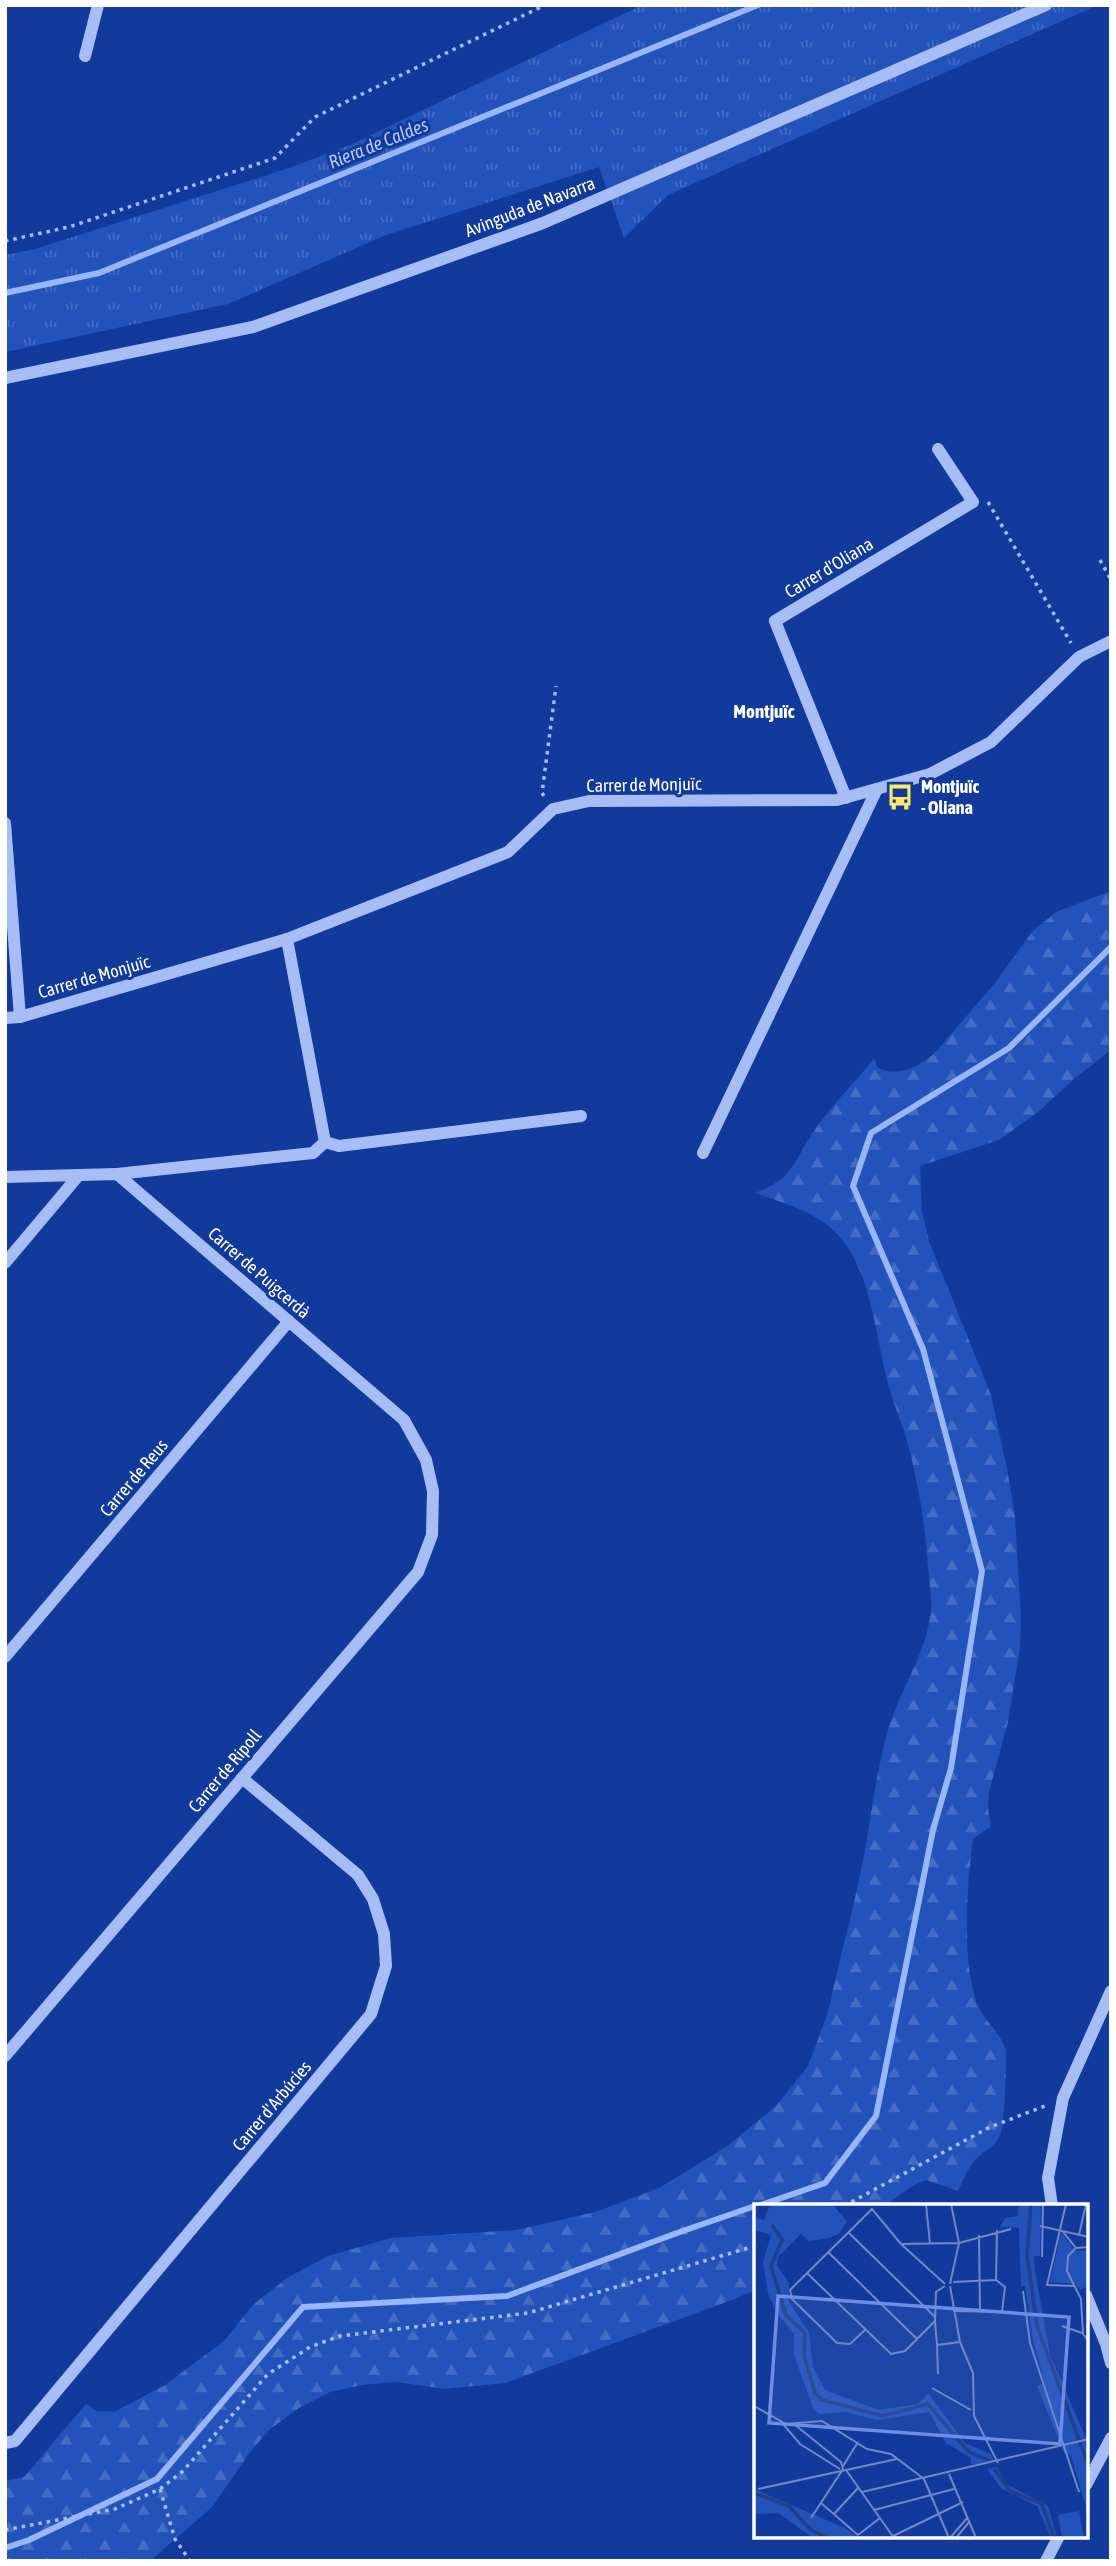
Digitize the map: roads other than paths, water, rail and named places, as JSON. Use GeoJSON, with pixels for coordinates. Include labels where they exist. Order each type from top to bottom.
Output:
{"type":"FeatureCollection","features":[{"type":"Feature","properties":{"kind":"street"},"geometry":{"type":"LineString","coordinates":[[85,56],[97,5]]}},
{"type":"Feature","properties":{"kind":"street","name":"Avinguda de Navarra"},"geometry":{"type":"LineString","coordinates":[[5,378],[253,327],[543,223],[1046,5]]}},
{"type":"Feature","properties":{"kind":"street","name":"Carrer d'Oliana"},"geometry":{"type":"LineString","coordinates":[[846,798],[775,621],[973,502],[938,449]]}},
{"type":"Feature","properties":{"kind":"street","name":"Carrer de Monjuïc"},"geometry":{"type":"LineString","coordinates":[[5,1018],[20,1017],[287,939],[508,852],[553,809],[589,801],[837,800],[930,774],[991,742],[1079,657],[1111,641]]}},
{"type":"Feature","properties":{"kind":"street"},"geometry":{"type":"LineString","coordinates":[[703,1153],[877,789]]}},
{"type":"Feature","properties":{"kind":"street"},"geometry":{"type":"LineString","coordinates":[[5,824],[20,1017]]}},
{"type":"Feature","properties":{"kind":"street"},"geometry":{"type":"LineString","coordinates":[[287,939],[325,1142]]}},
{"type":"Feature","properties":{"kind":"street"},"geometry":{"type":"LineString","coordinates":[[325,1142],[339,1146],[581,1116]]}},
{"type":"Feature","properties":{"kind":"street"},"geometry":{"type":"LineString","coordinates":[[5,1177],[117,1174],[313,1153],[325,1142]]}},
{"type":"Feature","properties":{"kind":"street","name":"Carrer de Puigcerdà"},"geometry":{"type":"LineString","coordinates":[[117,1174],[404,1420],[426,1460],[433,1491]]}},
{"type":"Feature","properties":{"kind":"street"},"geometry":{"type":"LineString","coordinates":[[5,1263],[79,1175]]}},
{"type":"Feature","properties":{"kind":"street","name":"Carrer de Reus"},"geometry":{"type":"LineString","coordinates":[[5,1657],[289,1321]]}},
{"type":"Feature","properties":{"kind":"street","name":"Carrer de Ripoll"},"geometry":{"type":"LineString","coordinates":[[5,2056],[418,1572],[432,1535],[433,1491]]}},
{"type":"Feature","properties":{"kind":"street","name":"Carrer d'Arbúcies"},"geometry":{"type":"LineString","coordinates":[[5,2443],[15,2441],[371,2014],[386,1966],[384,1934],[373,1899],[358,1875],[242,1778]]}},
{"type":"Feature","properties":{"kind":"street"},"geometry":{"type":"LineString","coordinates":[[1052,2204],[1048,2178],[1063,2098],[1111,1991]]}},
{"type":"Feature","properties":{"kind":"street"},"geometry":{"type":"LineString","coordinates":[[1088,2299],[1108,2341],[1111,2363]]}},
{"type":"Feature","properties":{"kind":"street"},"geometry":{"type":"LineString","coordinates":[[1088,2481],[1111,2438]]}},
{"type":"Feature","properties":{"kind":"street"},"geometry":{"type":"LineString","coordinates":[[1046,2561],[1058,2538]]}},
{"type":"Feature","properties":{"kind":"waterway","name":"Riera de Caldes"},"geometry":{"type":"LineString","coordinates":[[5,293],[99,273],[758,5]]}},
{"type":"Feature","properties":{"kind":"waterway"},"geometry":{"type":"LineString","coordinates":[[764,2204],[825,2183],[876,2116],[933,1830],[951,1768],[982,1571],[923,1349],[853,1186],[871,1133],[1009,1048],[1111,947]]}},
{"type":"Feature","properties":{"kind":"waterway"},"geometry":{"type":"LineString","coordinates":[[5,2548],[29,2540],[157,2479],[303,2307],[507,2296],[754,2206]]}},
{"type":"Feature","properties":{"kind":"place","name":"Montjuïc - Oliana"},"geometry":{"type":"Point","coordinates":[900,797]}},
{"type":"Feature","properties":{"kind":"district","name":"Montjuïc"},"geometry":{"type":"Point","coordinates":[764,711]}}]}
